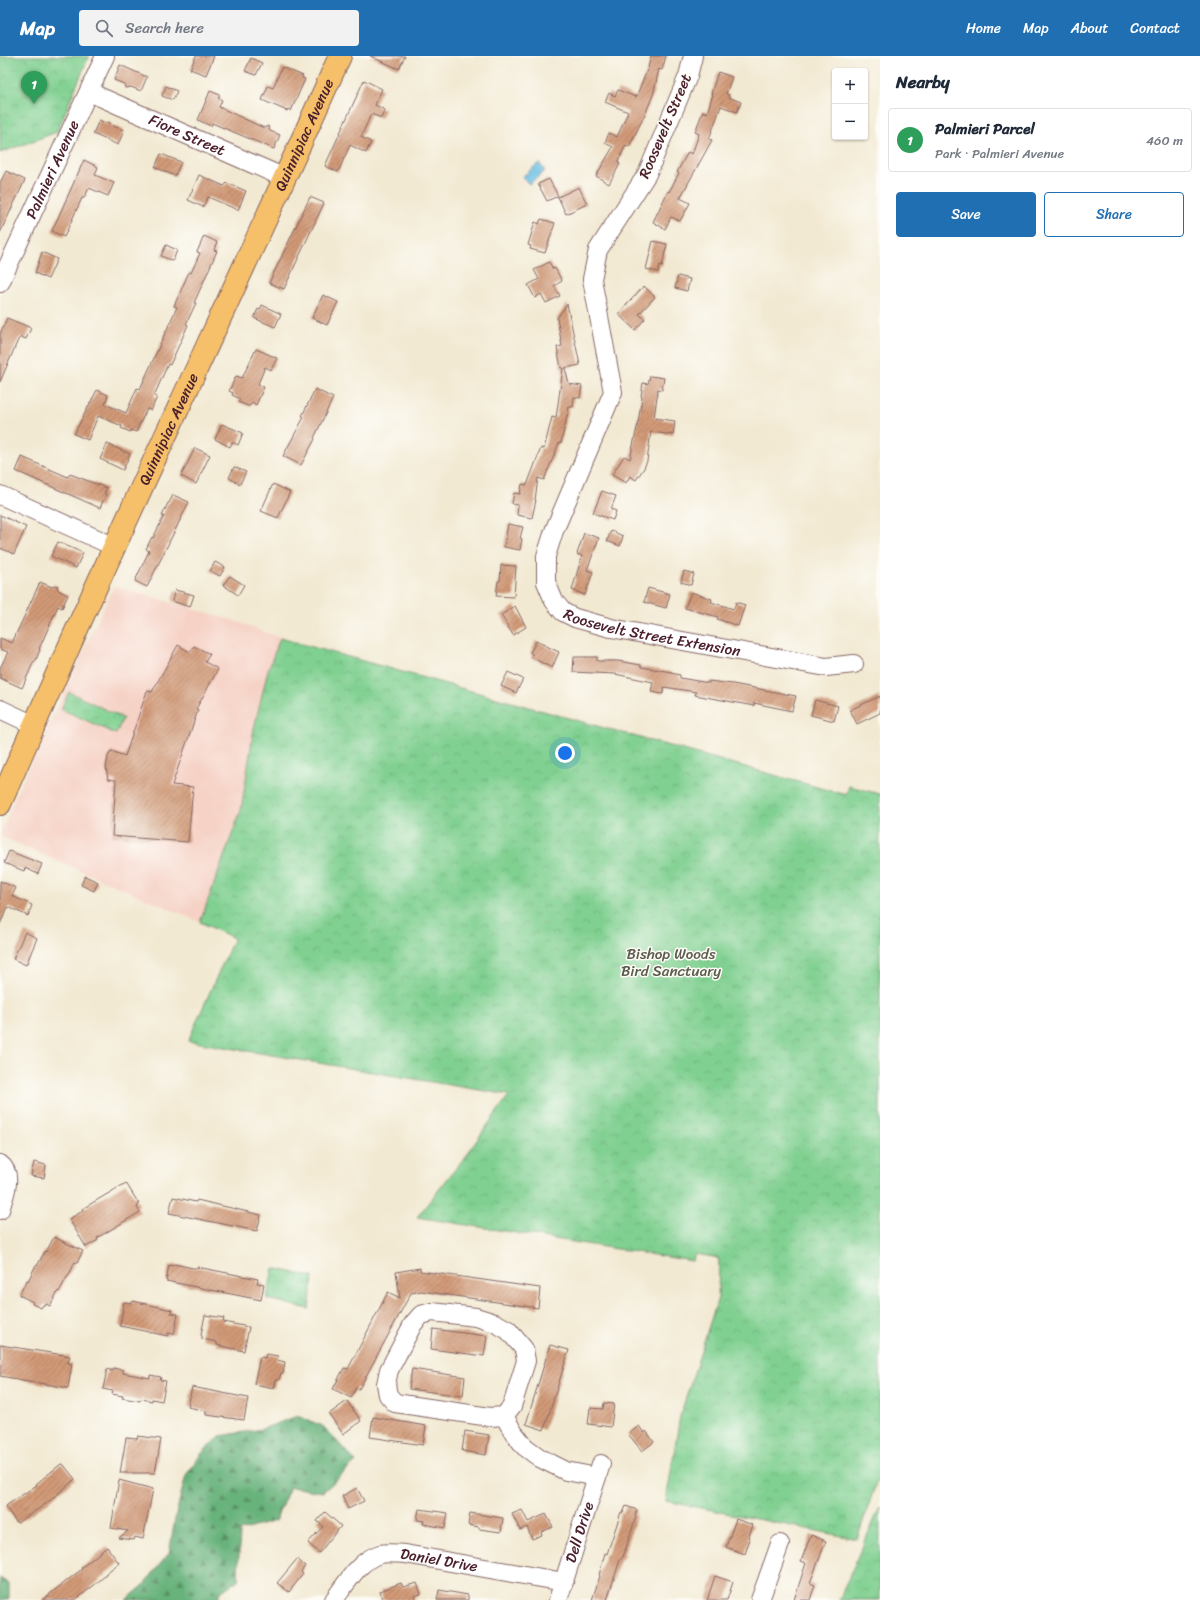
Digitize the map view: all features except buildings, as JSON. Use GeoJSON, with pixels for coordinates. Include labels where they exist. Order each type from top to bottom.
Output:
{"type":"FeatureCollection","features":[{"type":"Feature","properties":{"kind":"main road","name":"Quinnipiac Avenue"},"geometry":{"type":"LineString","coordinates":[[0,804],[34,725],[340,56]]}},
{"type":"Feature","properties":{"kind":"street","name":"Palmieri Avenue"},"geometry":{"type":"LineString","coordinates":[[0,283],[105,56]]}},
{"type":"Feature","properties":{"kind":"street","name":"Roosevelt Street"},"geometry":{"type":"LineString","coordinates":[[592,279],[598,250],[647,174],[688,76],[693,56]]}},
{"type":"Feature","properties":{"kind":"street","name":"Fiore Street"},"geometry":{"type":"LineString","coordinates":[[89,92],[285,178]]}},
{"type":"Feature","properties":{"kind":"street","name":"Roosevelt Street Extension"},"geometry":{"type":"LineString","coordinates":[[592,279],[613,392],[554,531],[546,556],[546,582],[554,601],[563,612],[575,618],[610,628],[826,667],[854,664]]}},
{"type":"Feature","properties":{"kind":"street"},"geometry":{"type":"LineString","coordinates":[[0,495],[115,547]]}},
{"type":"Feature","properties":{"kind":"street"},"geometry":{"type":"LineString","coordinates":[[0,709],[34,725]]}},
{"type":"Feature","properties":{"kind":"street"},"geometry":{"type":"LineString","coordinates":[[0,1164],[7,1172],[8,1182],[0,1210]]}},
{"type":"Feature","properties":{"kind":"street"},"geometry":{"type":"LineString","coordinates":[[432,1312],[476,1317],[495,1323],[508,1330],[520,1344],[524,1349],[526,1360],[512,1406],[504,1416],[490,1417],[395,1403],[388,1395],[386,1384],[389,1370],[413,1324],[421,1315],[432,1312]]}},
{"type":"Feature","properties":{"kind":"street","name":"Dell Drive"},"geometry":{"type":"LineString","coordinates":[[504,1416],[514,1433],[525,1447],[540,1458],[566,1471],[599,1471],[558,1600]]}},
{"type":"Feature","properties":{"kind":"street"},"geometry":{"type":"LineString","coordinates":[[760,1600],[780,1544]]}},
{"type":"Feature","properties":{"kind":"street","name":"Daniel Drive"},"geometry":{"type":"LineString","coordinates":[[334,1600],[354,1573],[374,1556],[382,1553],[406,1554],[564,1582]]}},
{"type":"Feature","properties":{"kind":"shaded area"},"geometry":{"type":"Polygon","coordinates":[[[114,586],[232,620],[280,638],[268,670],[254,728],[241,810],[200,922],[0,836],[13,802],[114,586]]]}},
{"type":"Feature","properties":{"kind":"green space"},"geometry":{"type":"Polygon","coordinates":[[[0,56],[89,56],[57,132],[0,153],[0,56]]]}},
{"type":"Feature","properties":{"kind":"green space","name":"Bishop Woods Bird Sanctuary"},"geometry":{"type":"Polygon","coordinates":[[[280,638],[846,795],[849,786],[880,794],[880,1472],[857,1539],[666,1501],[680,1416],[718,1298],[719,1258],[695,1254],[692,1261],[417,1217],[465,1157],[509,1095],[188,1041],[234,938],[200,922],[241,810],[254,728],[268,670],[280,638]]]}},
{"type":"Feature","properties":{"kind":"green space"},"geometry":{"type":"Polygon","coordinates":[[[69,692],[123,718],[116,734],[61,709],[69,692]]]}},
{"type":"Feature","properties":{"kind":"green space"},"geometry":{"type":"Polygon","coordinates":[[[273,1268],[313,1277],[309,1309],[267,1299],[273,1268]]]}},
{"type":"Feature","properties":{"kind":"green space"},"geometry":{"type":"Polygon","coordinates":[[[297,1416],[323,1426],[356,1462],[323,1492],[290,1487],[275,1521],[240,1531],[238,1580],[219,1593],[219,1600],[126,1600],[143,1586],[169,1553],[176,1514],[186,1475],[201,1454],[220,1436],[262,1429],[297,1416]]]}},
{"type":"Feature","properties":{"kind":"green space"},"geometry":{"type":"Polygon","coordinates":[[[880,1507],[880,1600],[839,1600],[880,1507]]]}},
{"type":"Feature","properties":{"kind":"green space"},"geometry":{"type":"Polygon","coordinates":[[[0,1578],[9,1584],[9,1600],[0,1600],[0,1578]]]}},
{"type":"Feature","properties":{"kind":"water"},"geometry":{"type":"Polygon","coordinates":[[[539,163],[545,171],[529,184],[522,177],[539,163]]]}},
{"type":"Feature","properties":{"kind":"place","name":"Palmieri Parcel"},"geometry":{"type":"Point","coordinates":[34,104]}}]}
